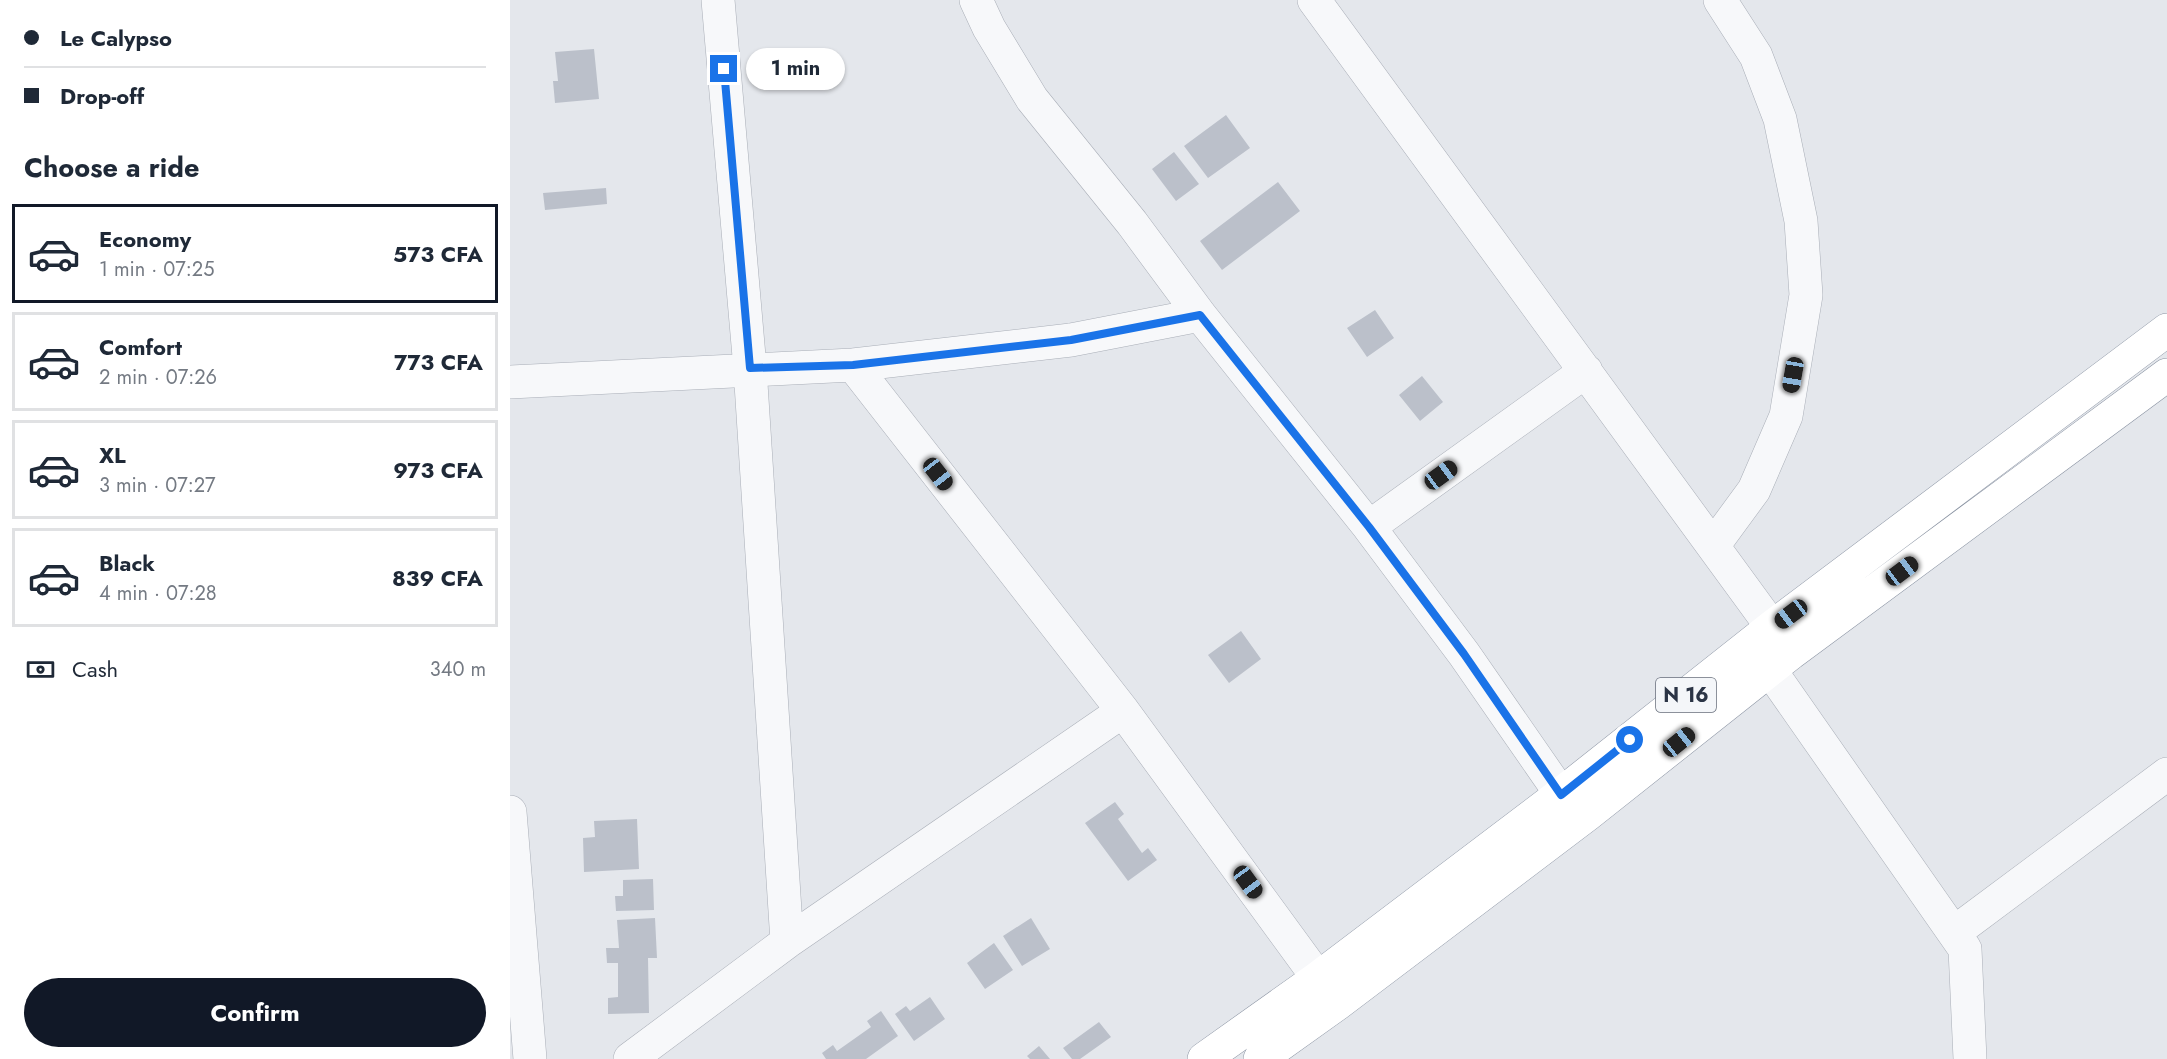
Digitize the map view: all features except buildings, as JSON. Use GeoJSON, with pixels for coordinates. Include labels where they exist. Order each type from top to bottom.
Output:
{"type":"FeatureCollection","features":[{"type":"Feature","properties":{"kind":"highway","name":"N 16"},"geometry":{"type":"LineString","coordinates":[[1204,1059],[1318,978],[1561,795],[1772,627],[2167,330]]}},
{"type":"Feature","properties":{"kind":"highway","name":"N 16"},"geometry":{"type":"LineString","coordinates":[[1260,1059],[1337,1004],[1580,821],[1770,670],[2167,375]]}},
{"type":"Feature","properties":{"kind":"highway"},"geometry":{"type":"LineString","coordinates":[[2047,420],[2068,448]]}},
{"type":"Feature","properties":{"kind":"street"},"geometry":{"type":"LineString","coordinates":[[718,0],[750,368],[787,942]]}},
{"type":"Feature","properties":{"kind":"street"},"geometry":{"type":"LineString","coordinates":[[976,0],[989,28],[1032,99],[1132,223],[1200,315],[1369,527],[1464,654],[1580,821]]}},
{"type":"Feature","properties":{"kind":"street"},"geometry":{"type":"LineString","coordinates":[[1314,0],[1772,627]]}},
{"type":"Feature","properties":{"kind":"street"},"geometry":{"type":"LineString","coordinates":[[1713,546],[1754,490],[1786,416],[1806,295],[1801,221],[1780,119],[1756,56],[1720,0]]}},
{"type":"Feature","properties":{"kind":"street"},"geometry":{"type":"LineString","coordinates":[[510,381],[750,368],[853,365],[1071,340],[1200,315]]}},
{"type":"Feature","properties":{"kind":"street"},"geometry":{"type":"LineString","coordinates":[[853,365],[1123,711],[1318,978]]}},
{"type":"Feature","properties":{"kind":"street"},"geometry":{"type":"LineString","coordinates":[[1369,527],[1586,371]]}},
{"type":"Feature","properties":{"kind":"street"},"geometry":{"type":"LineString","coordinates":[[1770,670],[1965,949],[1971,1059]]}},
{"type":"Feature","properties":{"kind":"street"},"geometry":{"type":"LineString","coordinates":[[630,1059],[787,942],[1123,711]]}},
{"type":"Feature","properties":{"kind":"street"},"geometry":{"type":"LineString","coordinates":[[1954,932],[2167,774]]}},
{"type":"Feature","properties":{"kind":"street"},"geometry":{"type":"LineString","coordinates":[[510,812],[512,887],[530,1059]]}},
{"type":"Feature","properties":{"kind":"route"},"geometry":{"type":"LineString","coordinates":[[724,69],[750,368],[853,365],[1071,340],[1200,315],[1369,527],[1464,654],[1561,795],[1630,740]]}}]}
